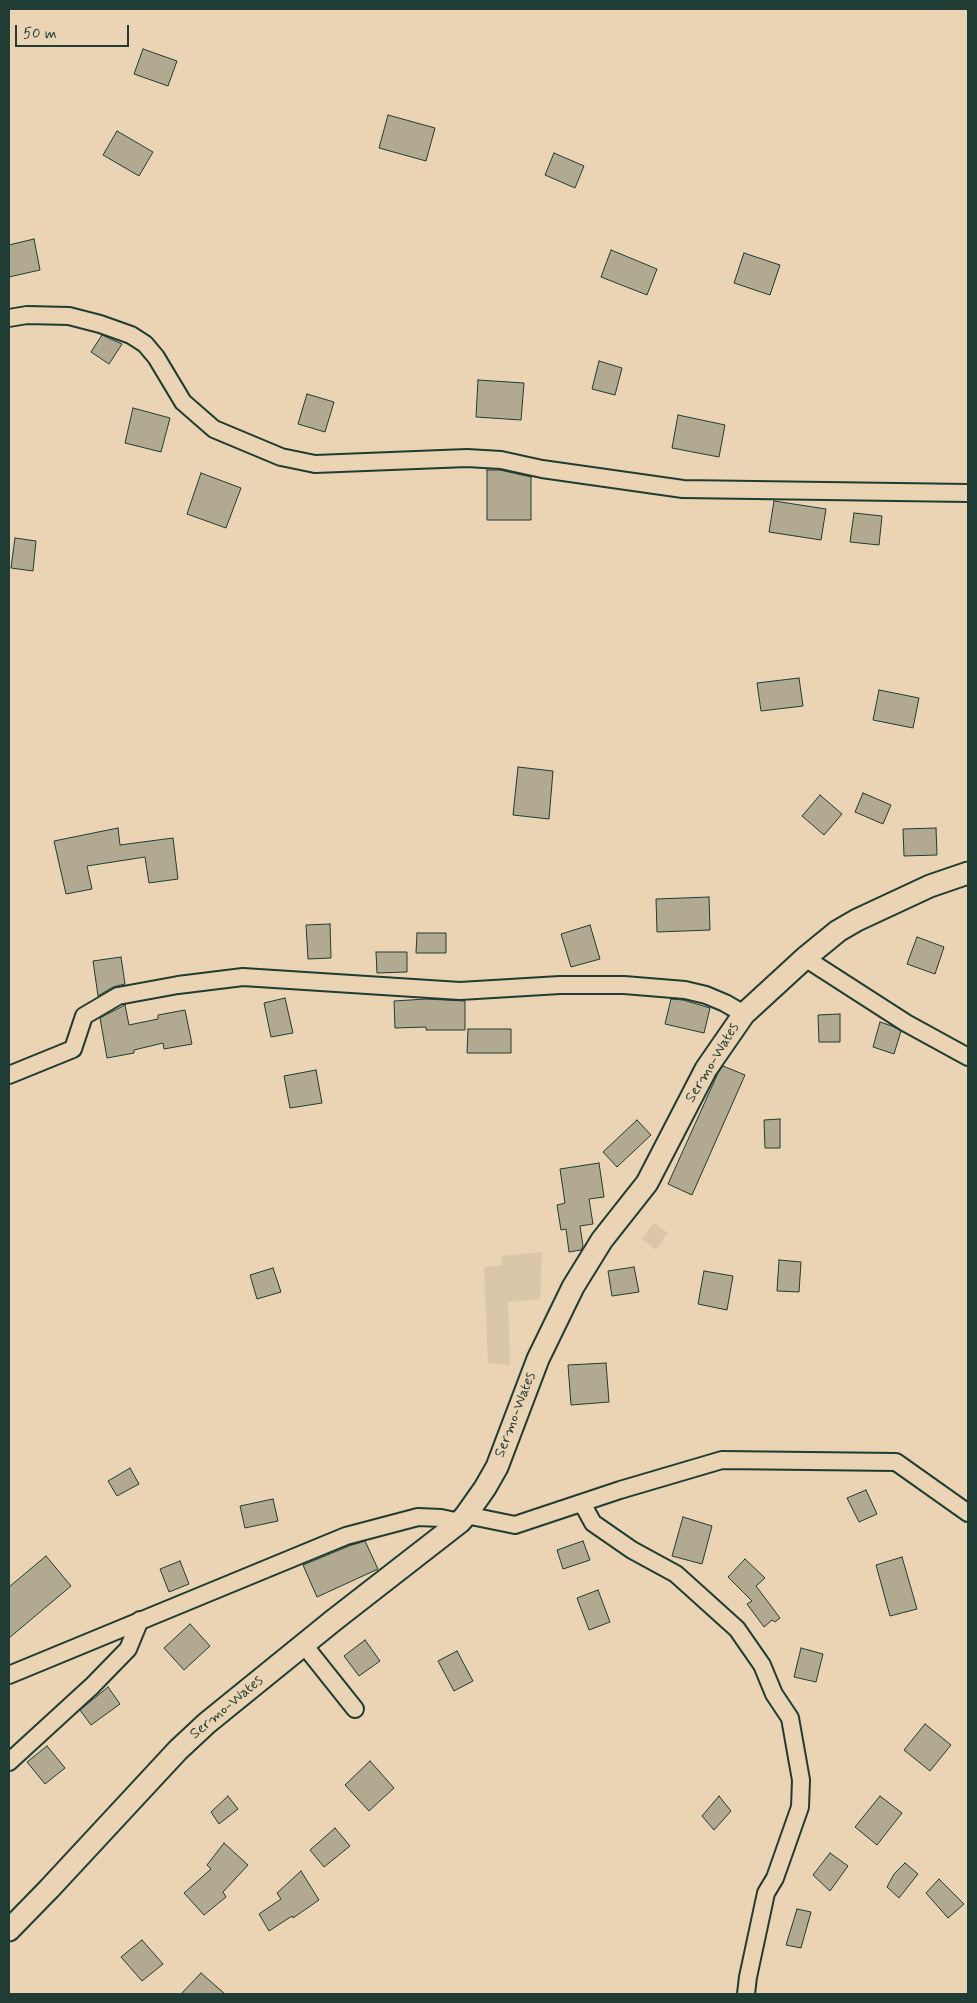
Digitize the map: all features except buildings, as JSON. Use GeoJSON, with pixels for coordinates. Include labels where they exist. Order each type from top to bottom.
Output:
{"type":"FeatureCollection","features":[{"type":"Feature","properties":{"kind":"main road","name":"Sermo-Wates"},"geometry":{"type":"LineString","coordinates":[[9,1930],[178,1750],[207,1723],[463,1518],[485,1488],[497,1467],[538,1359],[573,1287],[602,1240],[647,1183],[706,1069],[744,1014],[805,958],[838,932],[857,920],[930,886],[968,874]]}},
{"type":"Feature","properties":{"kind":"street"},"geometry":{"type":"LineString","coordinates":[[9,318],[27,315],[69,316],[131,335],[145,344],[156,357],[183,402],[214,429],[281,457],[314,464],[467,458],[501,460],[683,489],[968,493]]}},
{"type":"Feature","properties":{"kind":"street"},"geometry":{"type":"LineString","coordinates":[[805,958],[906,1024],[968,1057]]}},
{"type":"Feature","properties":{"kind":"street"},"geometry":{"type":"LineString","coordinates":[[9,1074],[73,1049],[84,1016],[118,996],[178,985],[243,977],[460,991],[560,985],[624,985],[685,990],[706,995],[744,1014]]}},
{"type":"Feature","properties":{"kind":"street"},"geometry":{"type":"LineString","coordinates":[[9,1675],[346,1536],[418,1516],[463,1518],[515,1525],[722,1460],[896,1462],[968,1513]]}},
{"type":"Feature","properties":{"kind":"street"},"geometry":{"type":"LineString","coordinates":[[582,1503],[592,1523],[632,1550],[676,1574],[737,1629],[762,1665],[774,1694],[790,1718],[801,1780],[800,1807],[775,1878],[766,1893],[746,1994]]}},
{"type":"Feature","properties":{"kind":"street"},"geometry":{"type":"LineString","coordinates":[[9,1762],[79,1698],[128,1649],[140,1620]]}},
{"type":"Feature","properties":{"kind":"street"},"geometry":{"type":"LineString","coordinates":[[304,1644],[355,1709]]}},
{"type":"Feature","properties":{"kind":"shaded area"},"geometry":{"type":"Polygon","coordinates":[[[654,1223],[668,1233],[656,1250],[642,1239],[654,1223]]]}},
{"type":"Feature","properties":{"kind":"shaded area"},"geometry":{"type":"Polygon","coordinates":[[[542,1252],[540,1299],[506,1302],[508,1303],[510,1365],[488,1363],[484,1267],[502,1265],[501,1256],[542,1252]]]}}]}
